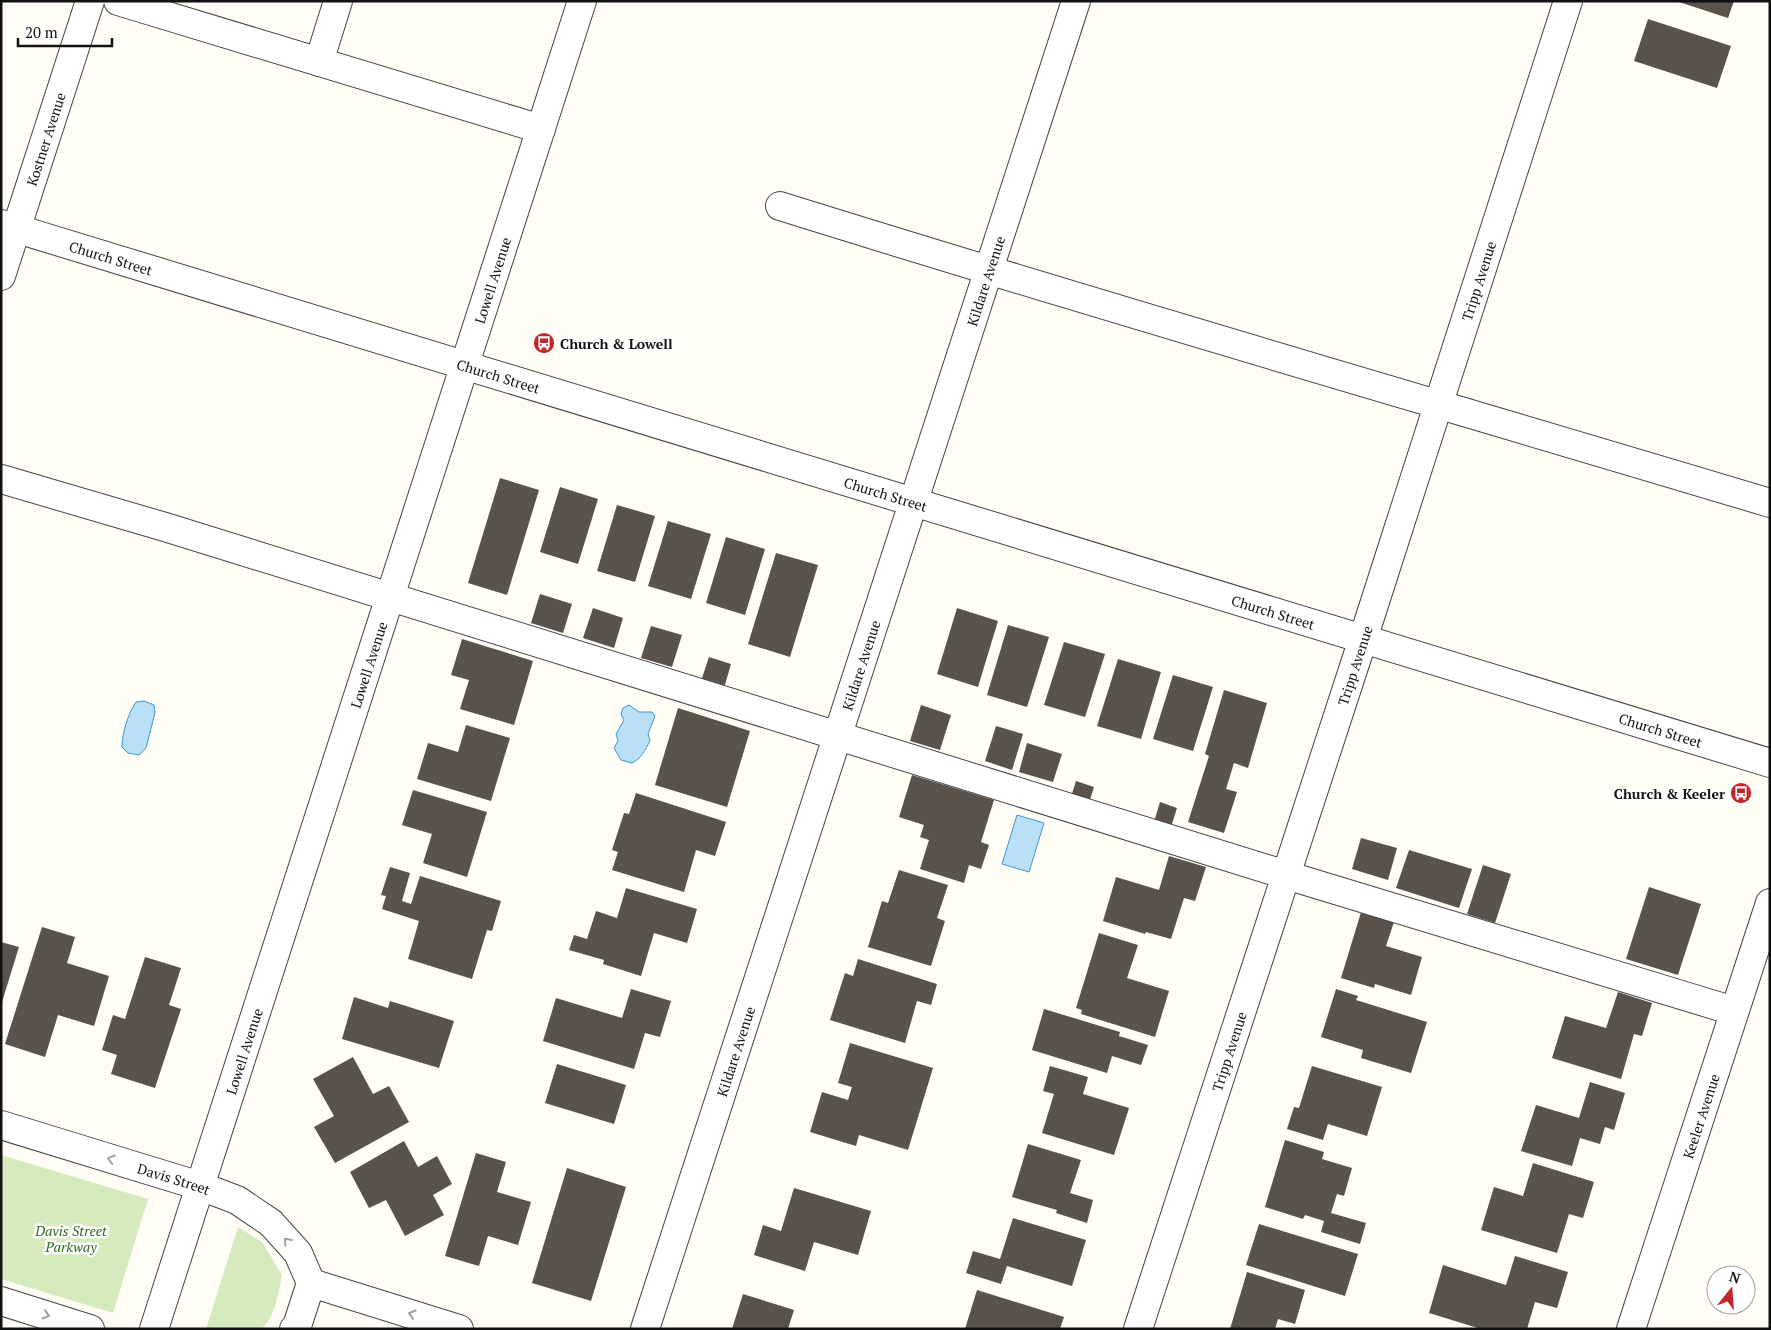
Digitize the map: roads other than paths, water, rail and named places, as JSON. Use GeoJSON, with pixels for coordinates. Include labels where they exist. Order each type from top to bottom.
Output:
{"type":"FeatureCollection","features":[{"type":"Feature","properties":{"kind":"street","name":"Kostner Avenue"},"geometry":{"type":"LineString","coordinates":[[1,276],[9,227],[90,1]]}},
{"type":"Feature","properties":{"kind":"street"},"geometry":{"type":"LineString","coordinates":[[118,1],[541,130]]}},
{"type":"Feature","properties":{"kind":"street"},"geometry":{"type":"LineString","coordinates":[[319,62],[338,1]]}},
{"type":"Feature","properties":{"kind":"street","name":"Lowell Avenue"},"geometry":{"type":"LineString","coordinates":[[154,1329],[582,1]]}},
{"type":"Feature","properties":{"kind":"street","name":"Kildare Avenue"},"geometry":{"type":"LineString","coordinates":[[645,1329],[1076,1]]}},
{"type":"Feature","properties":{"kind":"street","name":"Tripp Avenue"},"geometry":{"type":"LineString","coordinates":[[1138,1329],[1363,640],[1568,1]]}},
{"type":"Feature","properties":{"kind":"street"},"geometry":{"type":"LineString","coordinates":[[780,206],[988,271],[1439,403],[1770,503]]}},
{"type":"Feature","properties":{"kind":"street","name":"Church Street"},"geometry":{"type":"LineString","coordinates":[[9,227],[1770,763]]}},
{"type":"Feature","properties":{"kind":"street"},"geometry":{"type":"LineString","coordinates":[[1,479],[166,527],[1286,875],[1734,1010]]}},
{"type":"Feature","properties":{"kind":"street","name":"Keeler Avenue"},"geometry":{"type":"LineString","coordinates":[[1631,1329],[1770,904]]}},
{"type":"Feature","properties":{"kind":"street","name":"Davis Street"},"geometry":{"type":"LineString","coordinates":[[1,1125],[200,1186],[238,1200],[271,1223],[298,1254],[311,1283]]}},
{"type":"Feature","properties":{"kind":"street"},"geometry":{"type":"LineString","coordinates":[[298,1328],[311,1283],[459,1329]]}},
{"type":"Feature","properties":{"kind":"street"},"geometry":{"type":"LineString","coordinates":[[1,1301],[90,1329]]}},
{"type":"Feature","properties":{"kind":"water"},"geometry":{"type":"Polygon","coordinates":[[[144,701],[154,705],[155,713],[146,748],[139,755],[128,753],[122,747],[126,724],[136,702],[144,701]]]}},
{"type":"Feature","properties":{"kind":"water"},"geometry":{"type":"Polygon","coordinates":[[[629,705],[639,712],[652,712],[655,716],[648,734],[650,741],[640,757],[632,763],[621,760],[614,748],[618,741],[616,734],[624,720],[621,714],[623,708],[629,705]]]}},
{"type":"Feature","properties":{"kind":"water"},"geometry":{"type":"Polygon","coordinates":[[[1017,815],[1044,823],[1029,872],[1002,864],[1017,815]]]}},
{"type":"Feature","properties":{"kind":"place","name":"Church & Lowell"},"geometry":{"type":"Point","coordinates":[544,343]}},
{"type":"Feature","properties":{"kind":"place","name":"Church & Keeler"},"geometry":{"type":"Point","coordinates":[1741,793]}},
{"type":"Feature","properties":{"kind":"park label","name":"Davis Street Parkway"},"geometry":{"type":"Point","coordinates":[71,1238]}}]}
